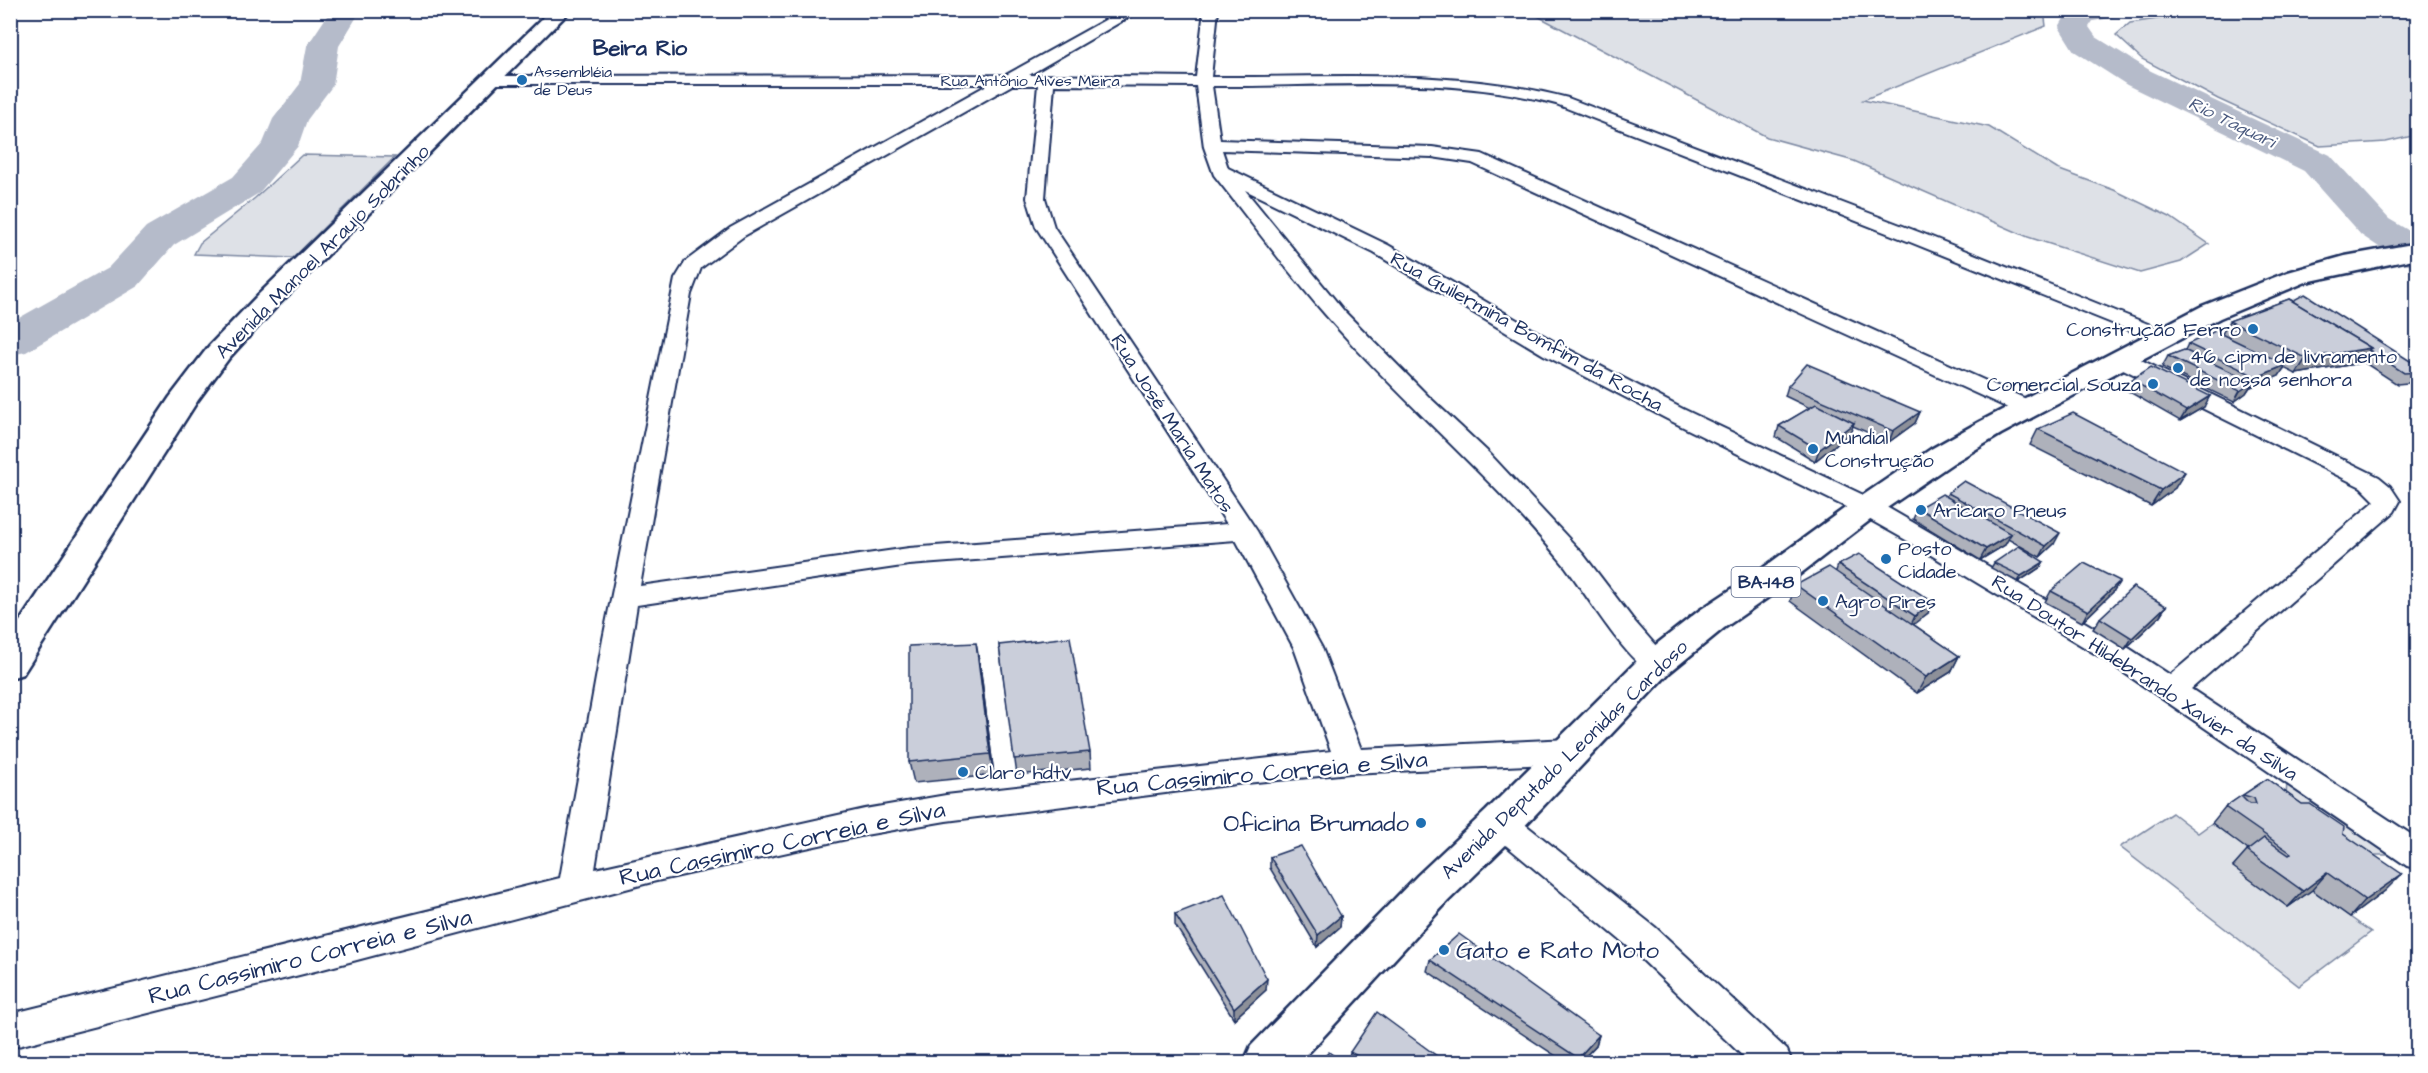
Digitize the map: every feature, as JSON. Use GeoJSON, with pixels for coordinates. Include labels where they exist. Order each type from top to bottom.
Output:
{"type":"FeatureCollection","features":[{"type":"Feature","properties":{"kind":"main road","name":"Avenida Manoel Araujo Sobrinho"},"geometry":{"type":"LineString","coordinates":[[12,658],[185,397],[219,352],[267,301],[496,79],[562,10]]}},
{"type":"Feature","properties":{"kind":"main road","name":"Avenida Deputado Leonidas Cardoso"},"geometry":{"type":"LineString","coordinates":[[1268,1062],[1356,972],[1433,888],[1501,823],[1657,663],[1712,619],[1771,579],[1867,507],[1942,456],[2161,336],[2276,284],[2373,258],[2418,250]]}},
{"type":"Feature","properties":{"kind":"street"},"geometry":{"type":"LineString","coordinates":[[575,889],[651,452],[681,294],[685,279],[693,265],[737,232],[1134,10]]}},
{"type":"Feature","properties":{"kind":"street"},"geometry":{"type":"LineString","coordinates":[[1211,10],[1204,56],[1204,81],[1213,146],[1220,171],[1337,315],[1420,400],[1481,458],[1574,560],[1625,629],[1657,663]]}},
{"type":"Feature","properties":{"kind":"street","name":"Rua Antônio Alves Meira"},"geometry":{"type":"LineString","coordinates":[[496,79],[1472,84],[1533,92],[1562,101],[1906,233],[2161,336]]}},
{"type":"Feature","properties":{"kind":"street","name":"Rua José Maria Matos"},"geometry":{"type":"LineString","coordinates":[[1046,81],[1036,198],[1045,227],[1060,253],[1177,425],[1244,531],[1308,648],[1328,694],[1350,761]]}},
{"type":"Feature","properties":{"kind":"street"},"geometry":{"type":"LineString","coordinates":[[1213,146],[1432,152],[1476,158],[2027,408]]}},
{"type":"Feature","properties":{"kind":"street","name":"Rua Guilermina Bomfim da Rocha"},"geometry":{"type":"LineString","coordinates":[[1220,171],[1381,249],[1593,371],[1867,507]]}},
{"type":"Feature","properties":{"kind":"street"},"geometry":{"type":"LineString","coordinates":[[2121,359],[2370,482],[2388,501],[2385,506],[2171,690]]}},
{"type":"Feature","properties":{"kind":"street","name":"Rua Doutor Hildebrando Xavier da Silva"},"geometry":{"type":"LineString","coordinates":[[1867,507],[2067,623],[2418,856]]}},
{"type":"Feature","properties":{"kind":"street"},"geometry":{"type":"LineString","coordinates":[[627,597],[861,562],[978,550],[1244,531]]}},
{"type":"Feature","properties":{"kind":"street","name":"Rua Cassimiro Correia e Silva"},"geometry":{"type":"LineString","coordinates":[[10,1031],[652,868],[865,822],[946,808],[1158,781],[1350,761],[1570,751]]}},
{"type":"Feature","properties":{"kind":"street"},"geometry":{"type":"LineString","coordinates":[[1501,823],[1643,938],[1774,1062]]}},
{"type":"Feature","properties":{"kind":"shaded area"},"geometry":{"type":"Polygon","coordinates":[[[1528,11],[2044,11],[2046,26],[1863,100],[1989,127],[2057,169],[2114,190],[2170,217],[2209,244],[2181,262],[2140,273],[2028,237],[1854,161],[1767,137],[1528,11]]]}},
{"type":"Feature","properties":{"kind":"shaded area"},"geometry":{"type":"Polygon","coordinates":[[[2185,11],[2417,11],[2417,135],[2386,142],[2320,146],[2218,99],[2142,59],[2116,35],[2130,23],[2178,16],[2185,11]]]}},
{"type":"Feature","properties":{"kind":"shaded area"},"geometry":{"type":"Polygon","coordinates":[[[302,155],[395,157],[293,258],[194,254],[200,243],[255,198],[302,155]]]}},
{"type":"Feature","properties":{"kind":"shaded area"},"geometry":{"type":"Polygon","coordinates":[[[2287,783],[2410,850],[2390,855],[2374,855],[2286,795],[2287,783]]]}},
{"type":"Feature","properties":{"kind":"shaded area"},"geometry":{"type":"Polygon","coordinates":[[[2172,813],[2198,833],[2212,823],[2277,870],[2234,867],[2288,907],[2312,890],[2371,932],[2299,986],[2120,847],[2172,813]]]}},
{"type":"Feature","properties":{"kind":"building"},"geometry":{"type":"Polygon","coordinates":[[[2305,294],[2418,366],[2418,372],[2404,373],[2369,350],[2371,348],[2292,301],[2305,294]]]}},
{"type":"Feature","properties":{"kind":"building"},"geometry":{"type":"Polygon","coordinates":[[[2289,299],[2371,348],[2306,358],[2229,321],[2289,299]]]}},
{"type":"Feature","properties":{"kind":"building"},"geometry":{"type":"Polygon","coordinates":[[[2215,331],[2286,365],[2257,377],[2188,344],[2215,331]]]}},
{"type":"Feature","properties":{"kind":"building"},"geometry":{"type":"Polygon","coordinates":[[[2184,350],[2253,382],[2240,391],[2168,356],[2184,350]]]}},
{"type":"Feature","properties":{"kind":"building"},"geometry":{"type":"Polygon","coordinates":[[[1807,364],[1920,412],[1893,431],[1788,386],[1807,364]]]}},
{"type":"Feature","properties":{"kind":"building"},"geometry":{"type":"Polygon","coordinates":[[[2151,367],[2210,396],[2186,411],[2131,380],[2151,367]]]}},
{"type":"Feature","properties":{"kind":"building"},"geometry":{"type":"Polygon","coordinates":[[[1816,404],[1854,423],[1819,450],[1779,426],[1816,404]]]}},
{"type":"Feature","properties":{"kind":"building"},"geometry":{"type":"Polygon","coordinates":[[[2073,413],[2185,472],[2161,490],[2038,429],[2073,413]]]}},
{"type":"Feature","properties":{"kind":"building"},"geometry":{"type":"Polygon","coordinates":[[[1964,481],[2060,533],[2046,546],[1948,493],[1964,481]]]}},
{"type":"Feature","properties":{"kind":"building"},"geometry":{"type":"Polygon","coordinates":[[[1942,494],[2011,534],[1986,549],[1918,508],[1942,494]]]}},
{"type":"Feature","properties":{"kind":"building"},"geometry":{"type":"Polygon","coordinates":[[[2019,546],[2044,562],[2021,576],[1994,563],[2019,546]]]}},
{"type":"Feature","properties":{"kind":"building"},"geometry":{"type":"Polygon","coordinates":[[[1859,554],[1933,602],[1915,616],[1838,565],[1859,554]]]}},
{"type":"Feature","properties":{"kind":"building"},"geometry":{"type":"Polygon","coordinates":[[[2084,563],[2120,581],[2088,611],[2051,591],[2084,563]]]}},
{"type":"Feature","properties":{"kind":"building"},"geometry":{"type":"Polygon","coordinates":[[[1829,567],[1959,656],[1926,677],[1796,585],[1829,567]]]}},
{"type":"Feature","properties":{"kind":"building"},"geometry":{"type":"Polygon","coordinates":[[[2133,587],[2166,606],[2132,638],[2100,618],[2133,587]]]}},
{"type":"Feature","properties":{"kind":"building"},"geometry":{"type":"Polygon","coordinates":[[[1070,637],[1090,752],[1014,759],[999,645],[1070,637]]]}},
{"type":"Feature","properties":{"kind":"building"},"geometry":{"type":"Polygon","coordinates":[[[976,643],[990,754],[909,762],[909,646],[976,643]]]}},
{"type":"Feature","properties":{"kind":"building"},"geometry":{"type":"Polygon","coordinates":[[[2267,779],[2302,804],[2310,804],[2344,827],[2343,834],[2402,874],[2365,900],[2327,873],[2303,891],[2247,851],[2264,838],[2289,855],[2291,853],[2225,807],[2241,796],[2249,804],[2256,804],[2254,798],[2243,795],[2267,779]]]}},
{"type":"Feature","properties":{"kind":"building"},"geometry":{"type":"Polygon","coordinates":[[[1301,846],[1341,916],[1318,935],[1270,857],[1301,846]]]}},
{"type":"Feature","properties":{"kind":"building"},"geometry":{"type":"Polygon","coordinates":[[[1224,895],[1267,979],[1234,1008],[1175,914],[1224,895]]]}},
{"type":"Feature","properties":{"kind":"building"},"geometry":{"type":"Polygon","coordinates":[[[1459,934],[1599,1035],[1578,1058],[1430,960],[1459,934]]]}},
{"type":"Feature","properties":{"kind":"building"},"geometry":{"type":"Polygon","coordinates":[[[1377,1012],[1445,1062],[1368,1062],[1350,1052],[1377,1012]]]}},
{"type":"Feature","properties":{"kind":"building"},"geometry":{"type":"Polygon","coordinates":[[[1329,1052],[1342,1062],[1319,1062],[1329,1052]]]}},
{"type":"Feature","properties":{"kind":"waterway"},"geometry":{"type":"LineString","coordinates":[[10,342],[123,277],[160,236],[246,185],[280,146],[290,119],[316,85],[323,46],[346,10]]}},
{"type":"Feature","properties":{"kind":"waterway","name":"Rio Taquari"},"geometry":{"type":"LineString","coordinates":[[2111,10],[2082,13],[2074,27],[2085,44],[2139,78],[2317,163],[2375,227],[2418,254]]}},
{"type":"Feature","properties":{"kind":"place","name":"Assembléia de Deus"},"geometry":{"type":"Point","coordinates":[522,80]}},
{"type":"Feature","properties":{"kind":"place","name":"Construção Ferro"},"geometry":{"type":"Point","coordinates":[2253,329]}},
{"type":"Feature","properties":{"kind":"place","name":"46 cipm de livramento de nossa senhora"},"geometry":{"type":"Point","coordinates":[2178,368]}},
{"type":"Feature","properties":{"kind":"place","name":"Comercial Souza"},"geometry":{"type":"Point","coordinates":[2153,384]}},
{"type":"Feature","properties":{"kind":"place","name":"Mundial Construção"},"geometry":{"type":"Point","coordinates":[1813,449]}},
{"type":"Feature","properties":{"kind":"place","name":"Aricaro Pneus"},"geometry":{"type":"Point","coordinates":[1921,510]}},
{"type":"Feature","properties":{"kind":"place","name":"Posto Cidade"},"geometry":{"type":"Point","coordinates":[1886,559]}},
{"type":"Feature","properties":{"kind":"place","name":"Agro Pires"},"geometry":{"type":"Point","coordinates":[1823,601]}},
{"type":"Feature","properties":{"kind":"place","name":"Claro hdtv"},"geometry":{"type":"Point","coordinates":[963,772]}},
{"type":"Feature","properties":{"kind":"place","name":"Oficina Brumado"},"geometry":{"type":"Point","coordinates":[1421,823]}},
{"type":"Feature","properties":{"kind":"place","name":"Gato e Rato Moto"},"geometry":{"type":"Point","coordinates":[1444,950]}},
{"type":"Feature","properties":{"kind":"district","name":"Beira Rio"},"geometry":{"type":"Point","coordinates":[640,47]}}]}
